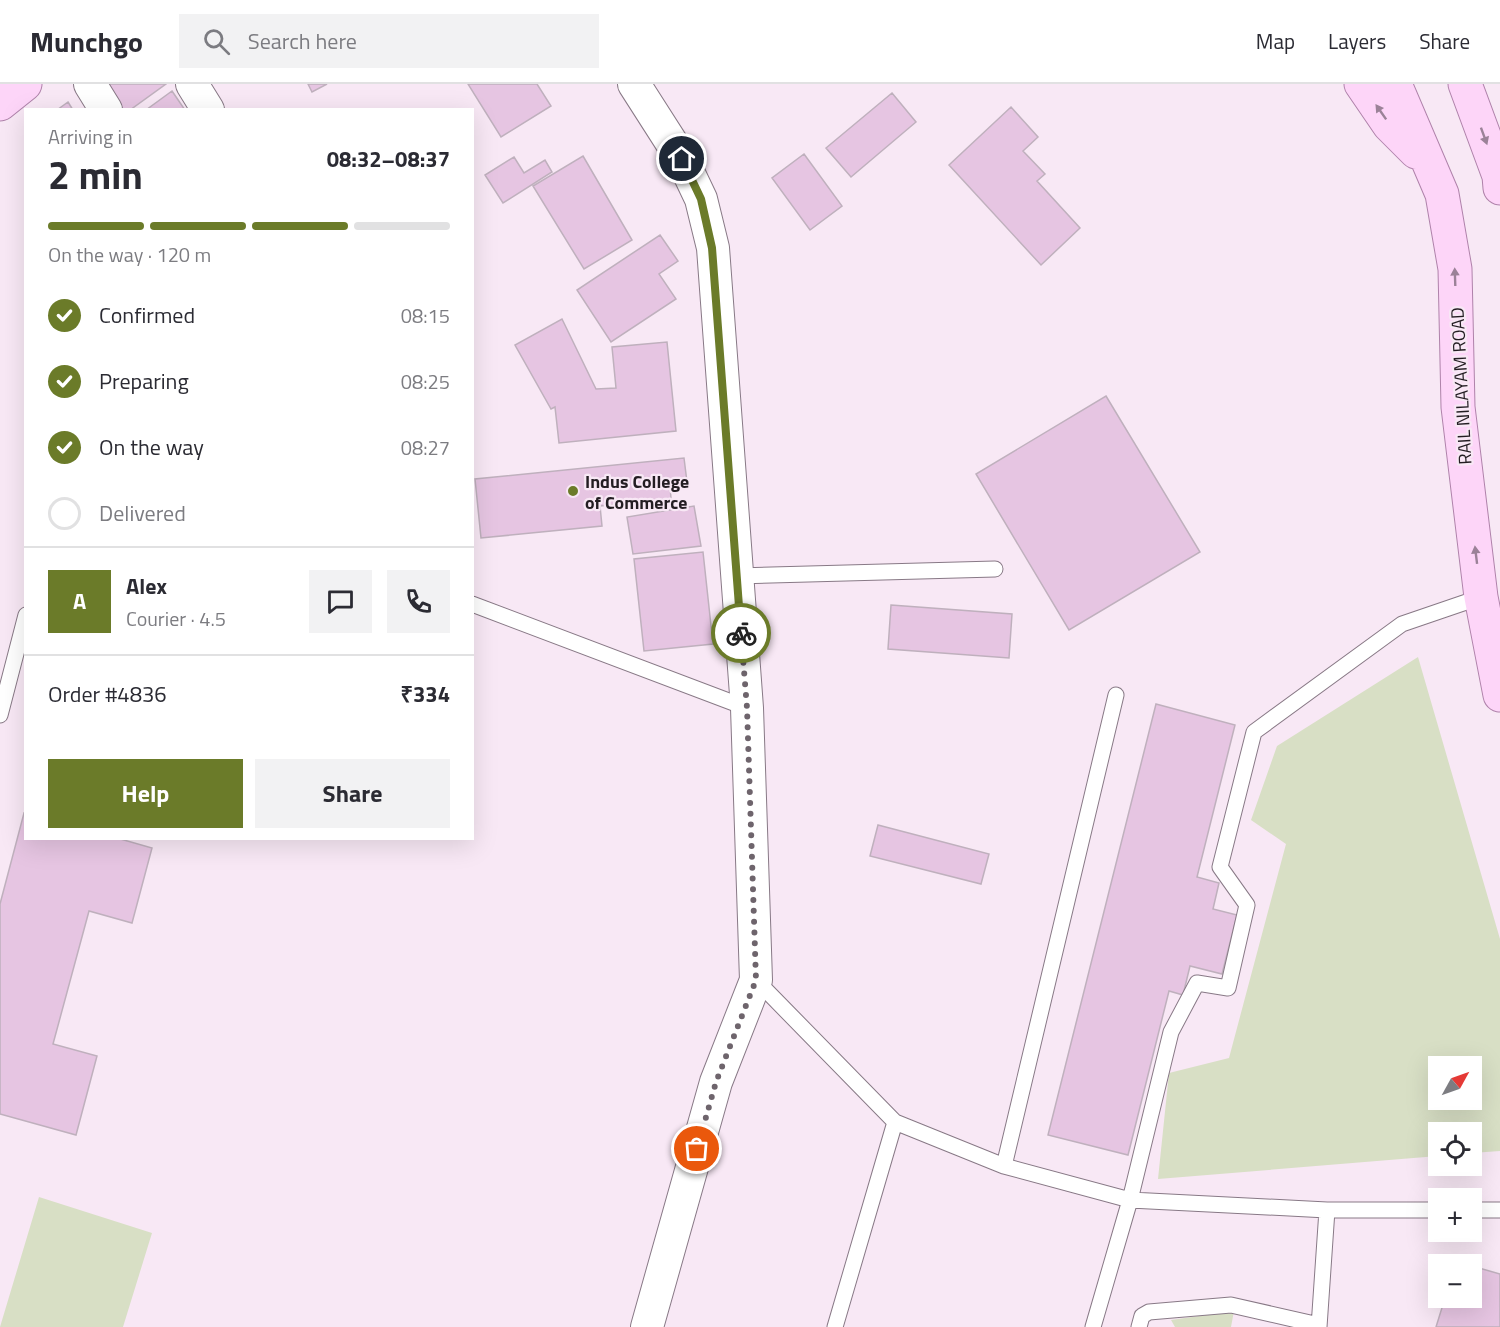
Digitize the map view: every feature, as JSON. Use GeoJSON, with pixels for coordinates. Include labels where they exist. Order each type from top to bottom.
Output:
{"type":"FeatureCollection","features":[{"type":"Feature","properties":{"kind":"main road"},"geometry":{"type":"LineString","coordinates":[[0,104],[25,84]]}},
{"type":"Feature","properties":{"kind":"main road"},"geometry":{"type":"LineString","coordinates":[[1360,84],[1389,125],[1432,169]]}},
{"type":"Feature","properties":{"kind":"main road","name":"RAIL NILAYAM ROAD"},"geometry":{"type":"LineString","coordinates":[[1395,84],[1442,194],[1455,269],[1458,407],[1481,597],[1500,695]]}},
{"type":"Feature","properties":{"kind":"main road"},"geometry":{"type":"LineString","coordinates":[[1465,84],[1500,180]]}},
{"type":"Feature","properties":{"kind":"street"},"geometry":{"type":"LineString","coordinates":[[90,84],[105,108]]}},
{"type":"Feature","properties":{"kind":"street"},"geometry":{"type":"LineString","coordinates":[[192,84],[207,108]]}},
{"type":"Feature","properties":{"kind":"street"},"geometry":{"type":"LineString","coordinates":[[634,84],[682,159],[701,199],[712,248],[747,708],[756,980],[716,1082],[647,1327]]}},
{"type":"Feature","properties":{"kind":"lane"},"geometry":{"type":"LineString","coordinates":[[737,576],[995,569]]}},
{"type":"Feature","properties":{"kind":"lane"},"geometry":{"type":"LineString","coordinates":[[1095,1326],[1130,1200],[1171,1032],[1197,983],[1228,988],[1247,904],[1220,867],[1254,732],[1402,624],[1481,597]]}},
{"type":"Feature","properties":{"kind":"lane"},"geometry":{"type":"LineString","coordinates":[[474,605],[747,708]]}},
{"type":"Feature","properties":{"kind":"lane"},"geometry":{"type":"LineString","coordinates":[[0,715],[24,623]]}},
{"type":"Feature","properties":{"kind":"lane"},"geometry":{"type":"LineString","coordinates":[[1004,1166],[1116,695]]}},
{"type":"Feature","properties":{"kind":"lane"},"geometry":{"type":"LineString","coordinates":[[756,980],[895,1122],[1004,1166],[1130,1200],[1327,1210],[1428,1210]]}},
{"type":"Feature","properties":{"kind":"lane"},"geometry":{"type":"LineString","coordinates":[[835,1327],[895,1122]]}},
{"type":"Feature","properties":{"kind":"lane"},"geometry":{"type":"LineString","coordinates":[[1139,1327],[1142,1316],[1149,1312],[1231,1305],[1319,1326],[1327,1210]]}},
{"type":"Feature","properties":{"kind":"lane"},"geometry":{"type":"LineString","coordinates":[[1482,1210],[1500,1210]]}},
{"type":"Feature","properties":{"kind":"green space"},"geometry":{"type":"Polygon","coordinates":[[[1418,657],[1500,939],[1500,1151],[1482,1152],[1482,1122],[1428,1122],[1428,1157],[1158,1179],[1169,1073],[1229,1058],[1286,844],[1251,820],[1277,746],[1418,657]]]}},
{"type":"Feature","properties":{"kind":"green space"},"geometry":{"type":"Polygon","coordinates":[[[39,1197],[152,1233],[123,1327],[0,1327],[39,1197]]]}},
{"type":"Feature","properties":{"kind":"green space"},"geometry":{"type":"Polygon","coordinates":[[[1234,1311],[1231,1327],[1175,1327],[1171,1320],[1234,1311]]]}},
{"type":"Feature","properties":{"kind":"building"},"geometry":{"type":"Polygon","coordinates":[[[99,84],[166,84],[133,108],[116,108],[99,84]]]}},
{"type":"Feature","properties":{"kind":"building"},"geometry":{"type":"Polygon","coordinates":[[[308,84],[327,84],[312,92],[308,84]]]}},
{"type":"Feature","properties":{"kind":"building"},"geometry":{"type":"Polygon","coordinates":[[[468,84],[537,84],[551,106],[501,137],[468,84]]]}},
{"type":"Feature","properties":{"kind":"building"},"geometry":{"type":"Polygon","coordinates":[[[172,91],[184,108],[149,108],[172,91]]]}},
{"type":"Feature","properties":{"kind":"building"},"geometry":{"type":"Polygon","coordinates":[[[892,93],[916,122],[851,177],[826,148],[892,93]]]}},
{"type":"Feature","properties":{"kind":"building"},"geometry":{"type":"Polygon","coordinates":[[[68,102],[72,108],[60,108],[68,102]]]}},
{"type":"Feature","properties":{"kind":"building"},"geometry":{"type":"Polygon","coordinates":[[[1011,107],[1038,137],[1023,151],[1045,174],[1037,181],[1080,228],[1041,265],[949,165],[1011,107]]]}},
{"type":"Feature","properties":{"kind":"building"},"geometry":{"type":"Polygon","coordinates":[[[804,154],[842,206],[810,230],[772,178],[804,154]]]}},
{"type":"Feature","properties":{"kind":"building"},"geometry":{"type":"Polygon","coordinates":[[[583,156],[632,240],[584,269],[533,186],[583,156]]]}},
{"type":"Feature","properties":{"kind":"building"},"geometry":{"type":"Polygon","coordinates":[[[514,157],[524,173],[545,160],[552,172],[503,203],[485,175],[514,157]]]}},
{"type":"Feature","properties":{"kind":"building"},"geometry":{"type":"Polygon","coordinates":[[[660,235],[678,261],[659,274],[676,299],[611,342],[577,290],[660,235]]]}},
{"type":"Feature","properties":{"kind":"building"},"geometry":{"type":"Polygon","coordinates":[[[562,319],[596,389],[616,388],[612,347],[667,342],[676,431],[559,443],[555,407],[551,409],[515,345],[562,319]]]}},
{"type":"Feature","properties":{"kind":"building"},"geometry":{"type":"Polygon","coordinates":[[[1106,396],[1200,552],[1069,630],[976,474],[1106,396]]]}},
{"type":"Feature","properties":{"kind":"building","name":"Indus College of Commerce"},"geometry":{"type":"Polygon","coordinates":[[[684,458],[687,482],[670,484],[671,499],[600,506],[602,526],[481,538],[475,479],[684,458]]]}},
{"type":"Feature","properties":{"kind":"building"},"geometry":{"type":"Polygon","coordinates":[[[694,506],[701,546],[633,554],[627,517],[694,506]]]}},
{"type":"Feature","properties":{"kind":"building"},"geometry":{"type":"Polygon","coordinates":[[[703,552],[713,644],[644,651],[634,559],[703,552]]]}},
{"type":"Feature","properties":{"kind":"building"},"geometry":{"type":"Polygon","coordinates":[[[891,605],[1012,614],[1009,658],[888,649],[891,605]]]}},
{"type":"Feature","properties":{"kind":"building"},"geometry":{"type":"Polygon","coordinates":[[[1156,704],[1235,725],[1197,877],[1219,883],[1213,909],[1237,915],[1222,974],[1190,966],[1183,995],[1169,991],[1128,1155],[1048,1135],[1156,704]]]}},
{"type":"Feature","properties":{"kind":"building"},"geometry":{"type":"Polygon","coordinates":[[[24,813],[24,840],[124,840],[152,848],[132,923],[89,911],[53,1044],[97,1056],[76,1135],[0,1114],[0,904],[24,813]]]}},
{"type":"Feature","properties":{"kind":"building"},"geometry":{"type":"Polygon","coordinates":[[[878,825],[989,854],[981,884],[870,856],[878,825]]]}},
{"type":"Feature","properties":{"kind":"building"},"geometry":{"type":"Polygon","coordinates":[[[1482,1269],[1500,1274],[1500,1327],[1436,1327],[1442,1308],[1482,1308],[1482,1269]]]}},
{"type":"Feature","properties":{"kind":"way so far"},"geometry":{"type":"LineString","coordinates":[[697,1149],[716,1082],[756,980],[747,708],[741,633]]}},
{"type":"Feature","properties":{"kind":"place","name":"Indus College of Commerce"},"geometry":{"type":"Point","coordinates":[573,491]}},
{"type":"Feature","properties":{"kind":"route"},"geometry":{"type":"LineString","coordinates":[[682,159],[701,199],[712,248],[741,633]]}}]}
